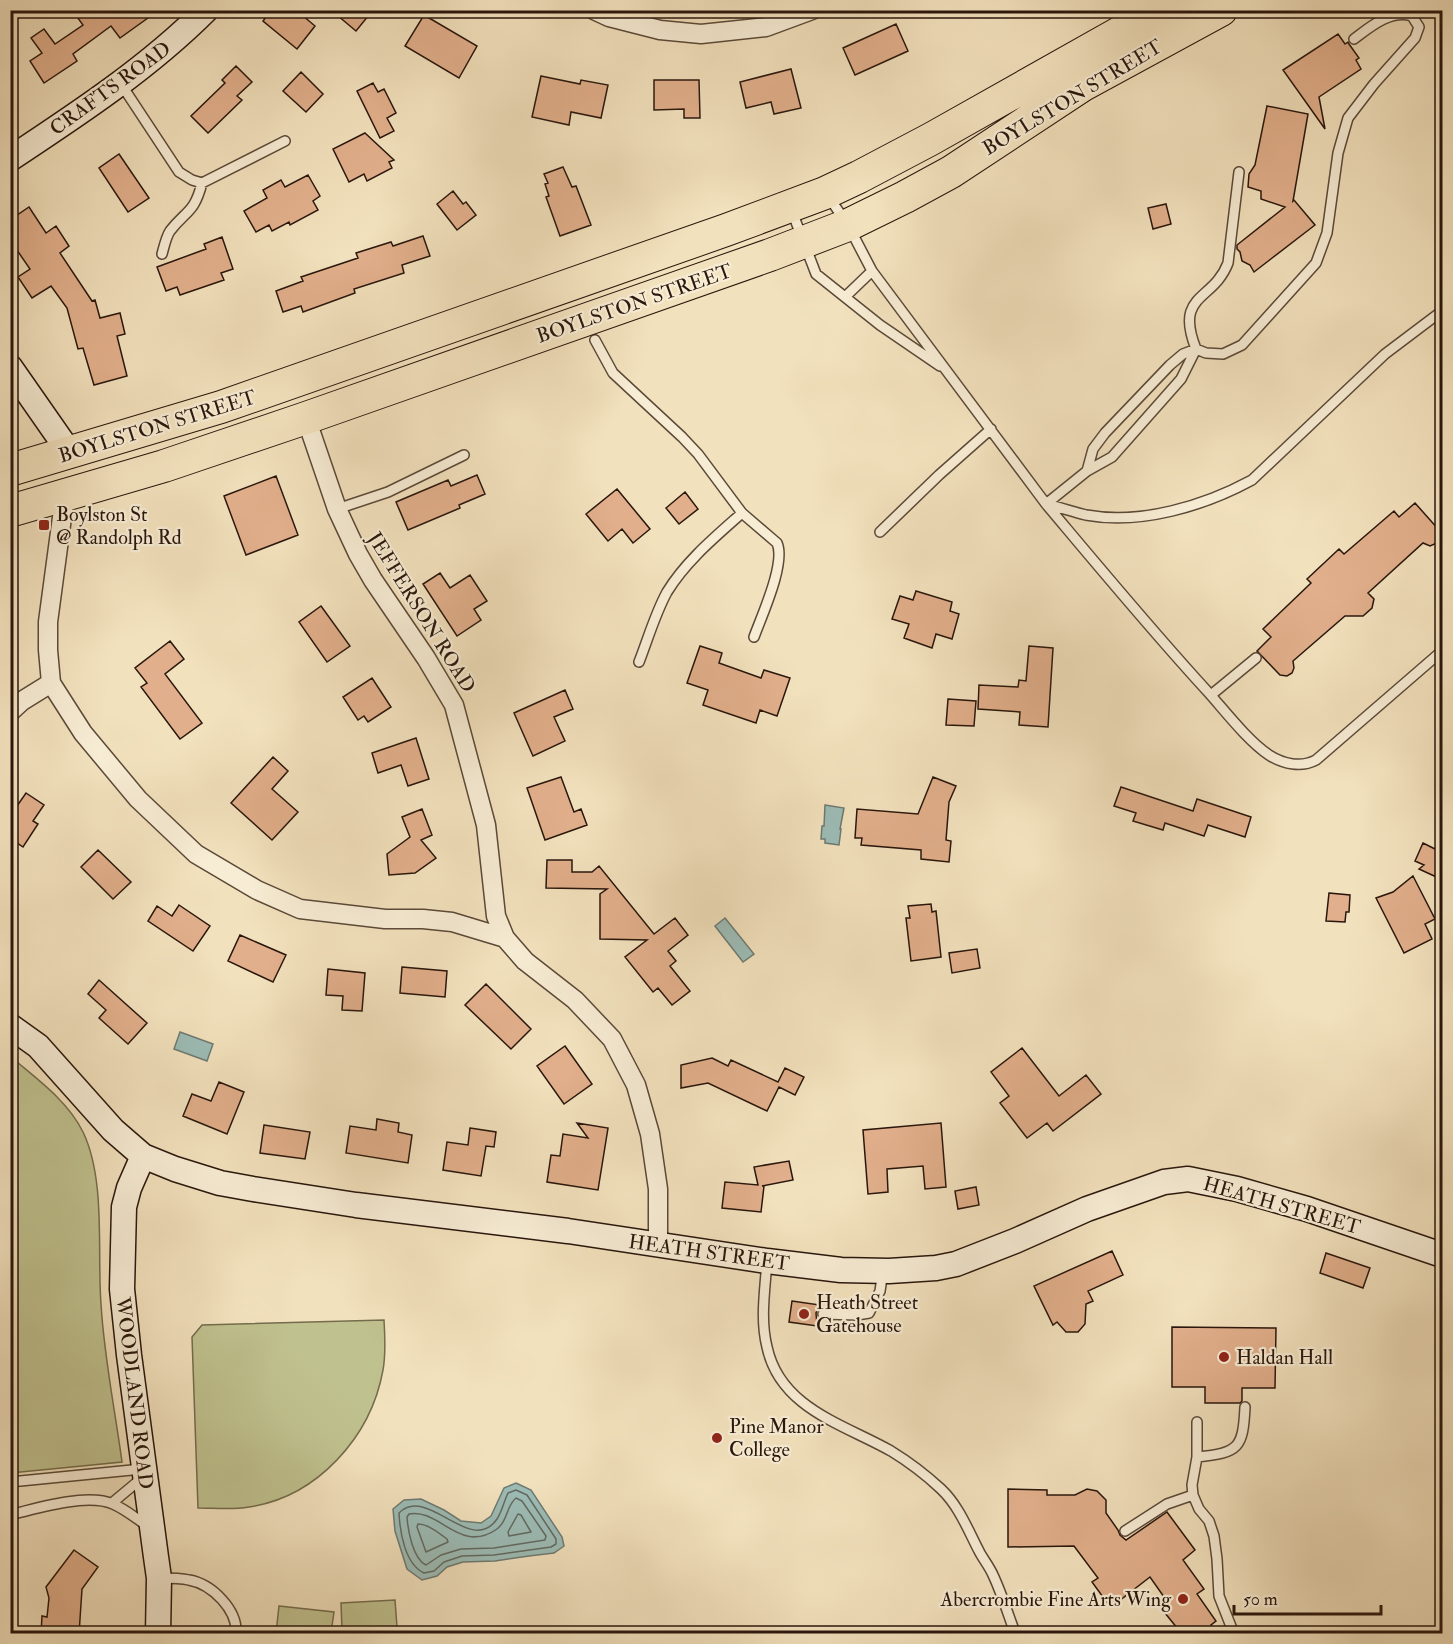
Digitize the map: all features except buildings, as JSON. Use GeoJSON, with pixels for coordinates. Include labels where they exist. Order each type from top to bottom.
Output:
{"type":"FeatureCollection","features":[{"type":"Feature","properties":{"kind":"highway","name":"BOYLSTON STREET"},"geometry":{"type":"LineString","coordinates":[[10,470],[221,407],[825,193],[925,142],[1160,10]]}},
{"type":"Feature","properties":{"kind":"highway","name":"BOYLSTON STREET"},"geometry":{"type":"LineString","coordinates":[[10,511],[190,457],[306,418],[848,225],[951,172],[1083,86],[1221,10]]}},
{"type":"Feature","properties":{"kind":"street","name":"CRAFTS ROAD"},"geometry":{"type":"LineString","coordinates":[[10,159],[120,82],[179,37],[206,10]]}},
{"type":"Feature","properties":{"kind":"street"},"geometry":{"type":"LineString","coordinates":[[594,10],[609,17],[660,30],[701,34],[766,27],[812,10]]}},
{"type":"Feature","properties":{"kind":"street"},"geometry":{"type":"LineString","coordinates":[[10,367],[70,453]]}},
{"type":"Feature","properties":{"kind":"street","name":"JEFFERSON ROAD"},"geometry":{"type":"LineString","coordinates":[[306,418],[345,529],[373,580],[426,658],[454,705],[486,825],[496,916],[505,938]]}},
{"type":"Feature","properties":{"kind":"street"},"geometry":{"type":"LineString","coordinates":[[65,495],[48,622],[51,683],[83,733],[138,798],[196,854],[257,890],[300,909],[376,918],[452,922],[505,938],[525,961],[575,1000],[612,1039],[636,1085],[650,1134],[658,1189],[658,1244]]}},
{"type":"Feature","properties":{"kind":"street"},"geometry":{"type":"LineString","coordinates":[[10,712],[22,701],[51,683]]}},
{"type":"Feature","properties":{"kind":"street","name":"HEATH STREET"},"geometry":{"type":"LineString","coordinates":[[10,1026],[38,1047],[113,1130],[143,1155],[175,1169],[253,1189],[767,1261],[841,1270],[883,1271],[923,1269],[956,1264],[1088,1209],[1164,1182],[1188,1179],[1237,1189],[1307,1209],[1443,1255]]}},
{"type":"Feature","properties":{"kind":"street","name":"WOODLAND ROAD"},"geometry":{"type":"LineString","coordinates":[[143,1155],[129,1188],[124,1207],[122,1270],[129,1355],[159,1578],[158,1634]]}},
{"type":"Feature","properties":{"kind":"lane"},"geometry":{"type":"LineString","coordinates":[[1087,471],[1094,449],[1105,433],[1170,365],[1183,354],[1196,349],[1206,353],[1223,354],[1242,345],[1318,259],[1327,233],[1338,153],[1348,118],[1374,84],[1415,38],[1419,27],[1412,16],[1396,15],[1380,20],[1354,39]]}},
{"type":"Feature","properties":{"kind":"lane"},"geometry":{"type":"LineString","coordinates":[[120,82],[179,172],[202,183]]}},
{"type":"Feature","properties":{"kind":"lane"},"geometry":{"type":"LineString","coordinates":[[162,254],[169,232],[191,211],[202,183],[285,141]]}},
{"type":"Feature","properties":{"kind":"lane"},"geometry":{"type":"LineString","coordinates":[[1046,504],[1087,471],[1112,457],[1181,379],[1196,349],[1191,337],[1189,313],[1196,300],[1221,276],[1227,263],[1239,172]]}},
{"type":"Feature","properties":{"kind":"lane"},"geometry":{"type":"LineString","coordinates":[[825,193],[848,225],[872,271],[1046,504],[1158,637],[1270,756],[1287,763],[1311,763],[1325,754],[1443,651]]}},
{"type":"Feature","properties":{"kind":"lane"},"geometry":{"type":"LineString","coordinates":[[790,206],[816,274],[880,325],[947,370]]}},
{"type":"Feature","properties":{"kind":"lane"},"geometry":{"type":"LineString","coordinates":[[845,297],[872,271]]}},
{"type":"Feature","properties":{"kind":"lane"},"geometry":{"type":"LineString","coordinates":[[1046,504],[1087,515],[1124,517],[1158,513],[1228,493],[1252,480],[1385,354],[1443,311]]}},
{"type":"Feature","properties":{"kind":"lane"},"geometry":{"type":"LineString","coordinates":[[595,340],[613,372],[690,445],[742,513],[772,537],[780,550],[779,565],[754,637]]}},
{"type":"Feature","properties":{"kind":"lane"},"geometry":{"type":"LineString","coordinates":[[880,532],[991,429]]}},
{"type":"Feature","properties":{"kind":"lane"},"geometry":{"type":"LineString","coordinates":[[337,508],[388,492],[464,456]]}},
{"type":"Feature","properties":{"kind":"lane"},"geometry":{"type":"LineString","coordinates":[[639,662],[668,590],[702,549],[742,513]]}},
{"type":"Feature","properties":{"kind":"lane"},"geometry":{"type":"LineString","coordinates":[[1211,695],[1256,658]]}},
{"type":"Feature","properties":{"kind":"lane"},"geometry":{"type":"LineString","coordinates":[[767,1261],[763,1322],[766,1345],[770,1359],[783,1383],[817,1414],[890,1451],[943,1491],[962,1518],[993,1574],[1013,1632]]}},
{"type":"Feature","properties":{"kind":"lane"},"geometry":{"type":"LineString","coordinates":[[823,1314],[869,1313],[880,1291],[883,1271]]}},
{"type":"Feature","properties":{"kind":"lane"},"geometry":{"type":"LineString","coordinates":[[1197,1456],[1224,1454],[1237,1446],[1242,1435],[1245,1407]]}},
{"type":"Feature","properties":{"kind":"lane"},"geometry":{"type":"LineString","coordinates":[[1197,1422],[1197,1456],[1192,1485],[1193,1495],[1199,1509],[1209,1521],[1214,1536],[1219,1596],[1234,1634]]}},
{"type":"Feature","properties":{"kind":"lane"},"geometry":{"type":"LineString","coordinates":[[10,1482],[145,1472]]}},
{"type":"Feature","properties":{"kind":"lane"},"geometry":{"type":"LineString","coordinates":[[112,1503],[145,1472]]}},
{"type":"Feature","properties":{"kind":"lane"},"geometry":{"type":"LineString","coordinates":[[1125,1531],[1167,1504],[1193,1495]]}},
{"type":"Feature","properties":{"kind":"lane"},"geometry":{"type":"LineString","coordinates":[[10,1515],[56,1504],[93,1500],[112,1503],[153,1529]]}},
{"type":"Feature","properties":{"kind":"lane"},"geometry":{"type":"LineString","coordinates":[[159,1578],[196,1581],[213,1592],[233,1616],[236,1623],[236,1634]]}},
{"type":"Feature","properties":{"kind":"green space"},"geometry":{"type":"Polygon","coordinates":[[[11,1057],[51,1091],[69,1110],[83,1132],[90,1151],[98,1194],[102,1324],[122,1462],[11,1473],[11,1057]]]}},
{"type":"Feature","properties":{"kind":"green space"},"geometry":{"type":"Polygon","coordinates":[[[384,1320],[384,1364],[377,1395],[367,1418],[337,1460],[297,1491],[274,1501],[243,1508],[198,1508],[192,1337],[202,1325],[384,1320]]]}},
{"type":"Feature","properties":{"kind":"green space"},"geometry":{"type":"Polygon","coordinates":[[[395,1600],[397,1627],[342,1630],[341,1603],[395,1600]]]}},
{"type":"Feature","properties":{"kind":"green space"},"geometry":{"type":"Polygon","coordinates":[[[279,1606],[334,1612],[331,1633],[276,1633],[279,1606]]]}},
{"type":"Feature","properties":{"kind":"water"},"geometry":{"type":"Polygon","coordinates":[[[825,805],[844,808],[839,845],[825,843],[825,839],[821,839],[825,805]]]}},
{"type":"Feature","properties":{"kind":"water"},"geometry":{"type":"Polygon","coordinates":[[[725,918],[754,954],[743,962],[715,926],[725,918]]]}},
{"type":"Feature","properties":{"kind":"water"},"geometry":{"type":"Polygon","coordinates":[[[180,1032],[213,1044],[207,1061],[174,1049],[180,1032]]]}},
{"type":"Feature","properties":{"kind":"water"},"geometry":{"type":"Polygon","coordinates":[[[516,1483],[531,1490],[562,1537],[564,1546],[554,1553],[495,1561],[463,1562],[447,1567],[437,1576],[422,1580],[407,1569],[395,1531],[393,1509],[404,1500],[421,1499],[461,1521],[481,1523],[491,1516],[504,1488],[516,1483]]]}},
{"type":"Feature","properties":{"kind":"place","name":"Boylston St @ Randolph Rd"},"geometry":{"type":"Point","coordinates":[44,525]}},
{"type":"Feature","properties":{"kind":"place","name":"Heath Street Gatehouse"},"geometry":{"type":"Point","coordinates":[804,1314]}},
{"type":"Feature","properties":{"kind":"place","name":"Haldan Hall"},"geometry":{"type":"Point","coordinates":[1224,1357]}},
{"type":"Feature","properties":{"kind":"place","name":"Pine Manor College"},"geometry":{"type":"Point","coordinates":[717,1438]}},
{"type":"Feature","properties":{"kind":"place","name":"Abercrombie Fine Arts Wing"},"geometry":{"type":"Point","coordinates":[1183,1599]}}]}
